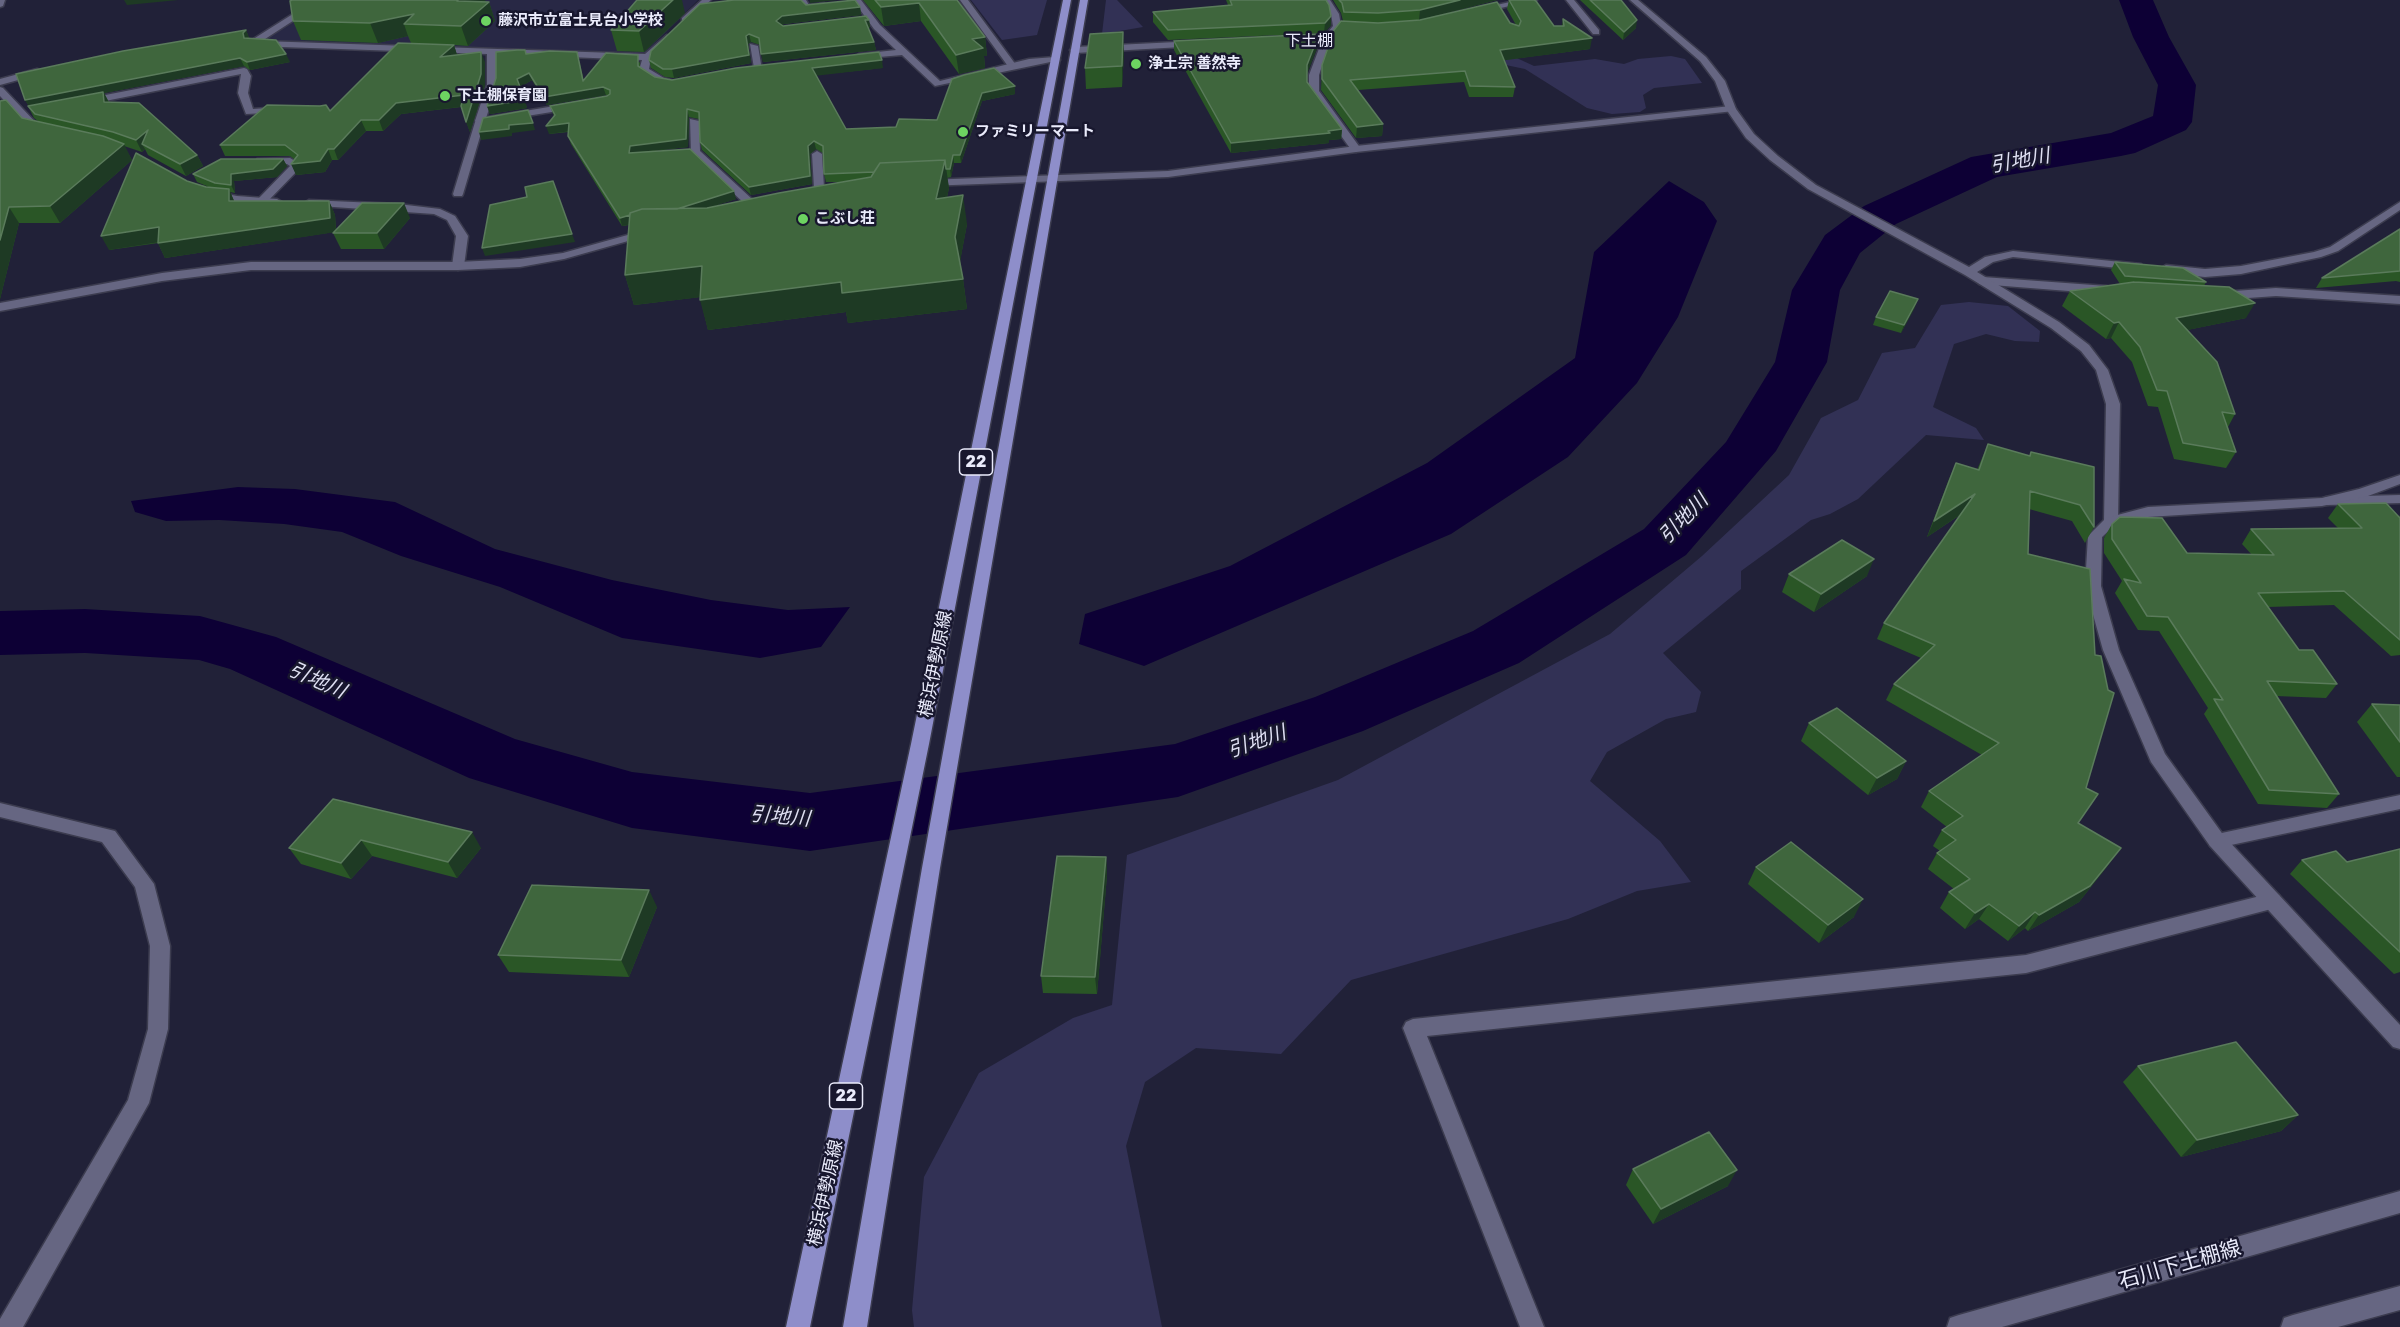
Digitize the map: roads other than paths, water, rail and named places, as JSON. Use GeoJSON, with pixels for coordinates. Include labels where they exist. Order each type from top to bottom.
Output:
{"type":"FeatureCollection","features":[{"type":"Feature","properties":{"kind":"main road","name":"横浜伊勢原線"},"geometry":{"type":"LineString","coordinates":[[798,1327],[920,744],[1067,0]]}},
{"type":"Feature","properties":{"kind":"main road","name":"横浜伊勢原線"},"geometry":{"type":"LineString","coordinates":[[855,1327],[931,868],[1084,0]]}},
{"type":"Feature","properties":{"kind":"street"},"geometry":{"type":"LineString","coordinates":[[321,0],[252,43],[647,57]]}},
{"type":"Feature","properties":{"kind":"street"},"geometry":{"type":"LineString","coordinates":[[684,81],[674,83],[661,81],[644,70],[647,57],[707,0]]}},
{"type":"Feature","properties":{"kind":"street"},"geometry":{"type":"LineString","coordinates":[[802,0],[807,8],[838,4]]}},
{"type":"Feature","properties":{"kind":"street"},"geometry":{"type":"LineString","coordinates":[[964,0],[1013,67]]}},
{"type":"Feature","properties":{"kind":"street"},"geometry":{"type":"LineString","coordinates":[[1326,0],[1342,26],[1328,38],[1314,75],[1314,91],[1356,149]]}},
{"type":"Feature","properties":{"kind":"street"},"geometry":{"type":"LineString","coordinates":[[1469,12],[1533,0],[1539,8]]}},
{"type":"Feature","properties":{"kind":"street"},"geometry":{"type":"LineString","coordinates":[[1570,0],[1596,32]]}},
{"type":"Feature","properties":{"kind":"street"},"geometry":{"type":"LineString","coordinates":[[1632,1],[1703,60],[1720,81],[1731,109],[1750,135],[1774,158],[1812,187],[1906,240],[1969,272],[2055,325],[2085,348],[2102,369],[2113,404],[2112,521]]}},
{"type":"Feature","properties":{"kind":"street"},"geometry":{"type":"LineString","coordinates":[[854,2],[938,84],[1029,62],[1055,60]]}},
{"type":"Feature","properties":{"kind":"street"},"geometry":{"type":"LineString","coordinates":[[1498,5],[1503,14]]}},
{"type":"Feature","properties":{"kind":"street"},"geometry":{"type":"LineString","coordinates":[[860,20],[871,19]]}},
{"type":"Feature","properties":{"kind":"street"},"geometry":{"type":"LineString","coordinates":[[242,35],[274,30]]}},
{"type":"Feature","properties":{"kind":"street"},"geometry":{"type":"LineString","coordinates":[[1317,38],[1328,38]]}},
{"type":"Feature","properties":{"kind":"street"},"geometry":{"type":"LineString","coordinates":[[1075,50],[1205,43]]}},
{"type":"Feature","properties":{"kind":"street"},"geometry":{"type":"LineString","coordinates":[[753,46],[759,68]]}},
{"type":"Feature","properties":{"kind":"street"},"geometry":{"type":"LineString","coordinates":[[458,194],[492,85],[491,51]]}},
{"type":"Feature","properties":{"kind":"street"},"geometry":{"type":"LineString","coordinates":[[847,58],[903,52]]}},
{"type":"Feature","properties":{"kind":"street"},"geometry":{"type":"LineString","coordinates":[[748,69],[770,67]]}},
{"type":"Feature","properties":{"kind":"street"},"geometry":{"type":"LineString","coordinates":[[0,82],[46,70]]}},
{"type":"Feature","properties":{"kind":"street"},"geometry":{"type":"LineString","coordinates":[[69,105],[244,71],[246,76],[243,93],[249,112],[290,110]]}},
{"type":"Feature","properties":{"kind":"street"},"geometry":{"type":"LineString","coordinates":[[0,90],[36,129],[52,134]]}},
{"type":"Feature","properties":{"kind":"street"},"geometry":{"type":"LineString","coordinates":[[480,121],[583,104]]}},
{"type":"Feature","properties":{"kind":"street"},"geometry":{"type":"LineString","coordinates":[[916,183],[1168,174],[1356,149],[1731,109]]}},
{"type":"Feature","properties":{"kind":"street"},"geometry":{"type":"LineString","coordinates":[[22,115],[34,112]]}},
{"type":"Feature","properties":{"kind":"street"},"geometry":{"type":"LineString","coordinates":[[694,121],[689,153],[748,201]]}},
{"type":"Feature","properties":{"kind":"street"},"geometry":{"type":"LineString","coordinates":[[817,154],[818,188]]}},
{"type":"Feature","properties":{"kind":"street"},"geometry":{"type":"LineString","coordinates":[[245,161],[290,161],[296,166],[262,201]]}},
{"type":"Feature","properties":{"kind":"street"},"geometry":{"type":"LineString","coordinates":[[199,190],[237,199],[398,207],[436,212],[451,218],[462,236],[458,266]]}},
{"type":"Feature","properties":{"kind":"street"},"geometry":{"type":"LineString","coordinates":[[1969,272],[1989,259],[2013,254],[2205,273],[2241,270],[2317,255],[2334,249],[2400,205]]}},
{"type":"Feature","properties":{"kind":"street"},"geometry":{"type":"LineString","coordinates":[[0,307],[162,277],[251,266],[458,266],[520,263],[564,256],[655,232]]}},
{"type":"Feature","properties":{"kind":"street"},"geometry":{"type":"LineString","coordinates":[[1983,282],[2125,291]]}},
{"type":"Feature","properties":{"kind":"street"},"geometry":{"type":"LineString","coordinates":[[2207,297],[2276,292],[2400,300]]}},
{"type":"Feature","properties":{"kind":"street"},"geometry":{"type":"LineString","coordinates":[[2322,502],[2363,493],[2400,479]]}},
{"type":"Feature","properties":{"kind":"street"},"geometry":{"type":"LineString","coordinates":[[2400,499],[2148,512],[2112,521],[2095,536],[2093,586],[2111,650],[2157,757],[2217,841],[2400,1040]]}},
{"type":"Feature","properties":{"kind":"street"},"geometry":{"type":"LineString","coordinates":[[2369,500],[2384,516]]}},
{"type":"Feature","properties":{"kind":"street"},"geometry":{"type":"LineString","coordinates":[[2217,841],[2400,802]]}},
{"type":"Feature","properties":{"kind":"street"},"geometry":{"type":"LineString","coordinates":[[0,810],[108,836],[144,884],[160,946],[158,1029],[138,1103],[9,1327]]}},
{"type":"Feature","properties":{"kind":"street"},"geometry":{"type":"LineString","coordinates":[[1532,1327],[1413,1028],[2026,964],[2272,901]]}},
{"type":"Feature","properties":{"kind":"street","name":"石川下土棚線"},"geometry":{"type":"LineString","coordinates":[[1959,1327],[2400,1202]]}},
{"type":"Feature","properties":{"kind":"street"},"geometry":{"type":"LineString","coordinates":[[2293,1327],[2400,1298]]}},
{"type":"Feature","properties":{"kind":"waterway","name":"引地川"},"geometry":{"type":"LineString","coordinates":[[0,633],[85,631],[200,638],[253,653],[494,759],[632,800],[810,822],[1178,770],[1339,714],[1496,647],[1665,542],[1748,451],[1801,362],[1816,290],[1841,245],[1880,215],[1986,166],[2121,144],[2172,122],[2177,85],[2151,37],[2136,0]]}},
{"type":"Feature","properties":{"kind":"place","name":"藤沢市立富士見台小学校"},"geometry":{"type":"Point","coordinates":[486,21]}},
{"type":"Feature","properties":{"kind":"place","name":"浄土宗 善然寺"},"geometry":{"type":"Point","coordinates":[1136,64]}},
{"type":"Feature","properties":{"kind":"place","name":"下土棚保育園"},"geometry":{"type":"Point","coordinates":[445,96]}},
{"type":"Feature","properties":{"kind":"place","name":"ファミリーマート"},"geometry":{"type":"Point","coordinates":[963,132]}},
{"type":"Feature","properties":{"kind":"place","name":"こぶし荘"},"geometry":{"type":"Point","coordinates":[803,219]}},
{"type":"Feature","properties":{"kind":"district","name":"下土棚"},"geometry":{"type":"Point","coordinates":[1309,41]}}]}
